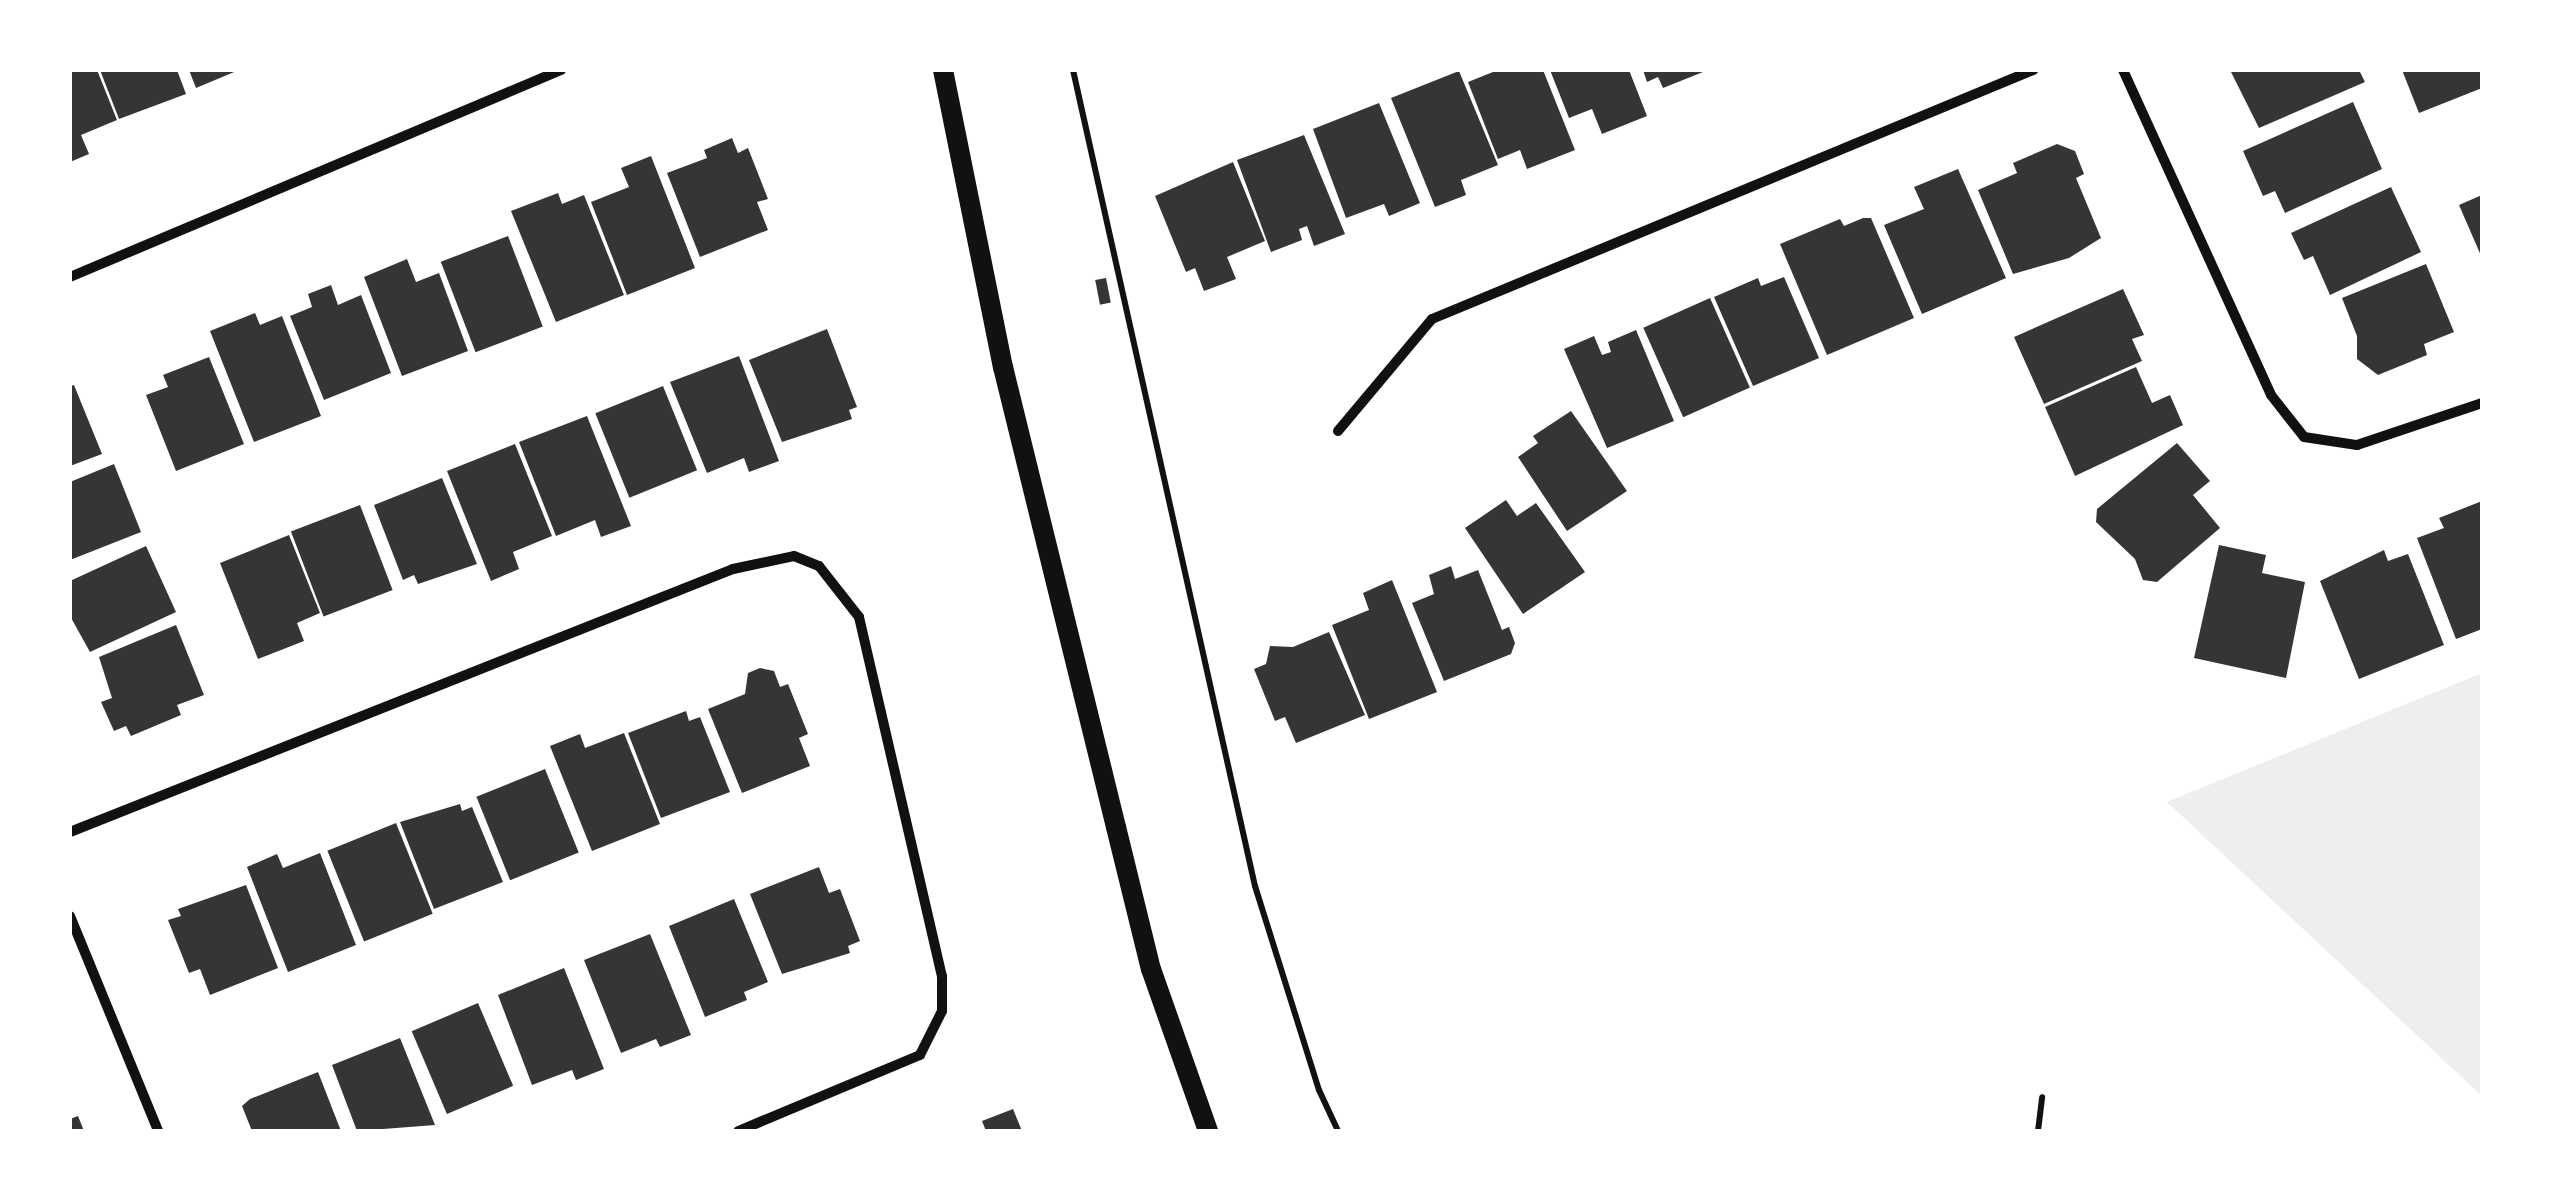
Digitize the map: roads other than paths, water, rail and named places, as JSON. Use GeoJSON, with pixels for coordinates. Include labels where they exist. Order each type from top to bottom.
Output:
{"type":"FeatureCollection","features":[{"type":"Feature","properties":{"kind":"main road"},"geometry":{"type":"LineString","coordinates":[[942,70],[1003,367],[1151,968],[1208,1131]]}},
{"type":"Feature","properties":{"kind":"street"},"geometry":{"type":"LineString","coordinates":[[70,277],[560,70]]}},
{"type":"Feature","properties":{"kind":"street"},"geometry":{"type":"LineString","coordinates":[[1338,431],[1432,318],[2032,70]]}},
{"type":"Feature","properties":{"kind":"street"},"geometry":{"type":"LineString","coordinates":[[2123,70],[2271,395],[2304,436],[2357,445],[2482,404]]}},
{"type":"Feature","properties":{"kind":"street"},"geometry":{"type":"LineString","coordinates":[[70,832],[733,569],[794,556],[818,566],[860,616],[942,976],[942,1012],[920,1055],[738,1131]]}},
{"type":"Feature","properties":{"kind":"street"},"geometry":{"type":"LineString","coordinates":[[70,916],[158,1131]]}}]}
